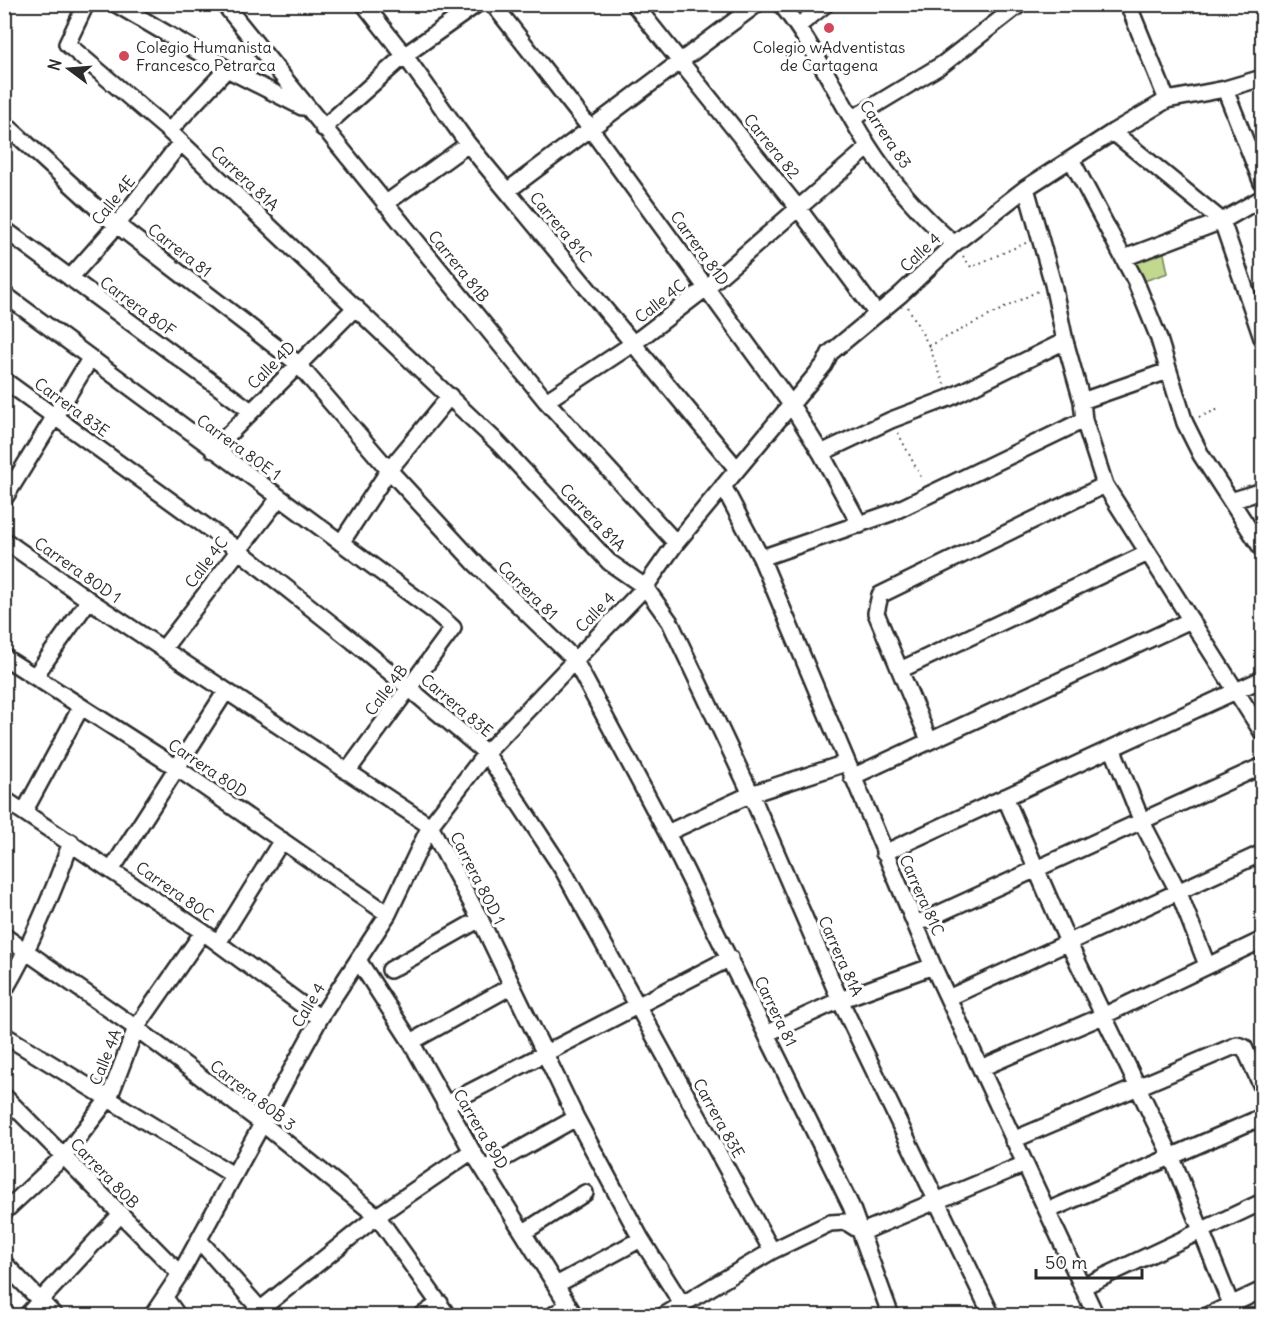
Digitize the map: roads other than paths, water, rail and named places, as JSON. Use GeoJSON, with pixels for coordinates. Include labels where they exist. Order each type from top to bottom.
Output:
{"type":"FeatureCollection","features":[{"type":"Feature","properties":{"kind":"street","name":"Carrera 81A"},"geometry":{"type":"LineString","coordinates":[[86,4],[68,44],[181,142],[450,396],[498,443],[609,562],[645,587],[670,622],[751,794],[840,1000],[992,1316]]}},
{"type":"Feature","properties":{"kind":"street"},"geometry":{"type":"LineString","coordinates":[[116,4],[227,69],[308,110]]}},
{"type":"Feature","properties":{"kind":"street","name":"Carrera 81B"},"geometry":{"type":"LineString","coordinates":[[224,4],[546,401],[676,543]]}},
{"type":"Feature","properties":{"kind":"street","name":"Carrera 81C"},"geometry":{"type":"LineString","coordinates":[[364,4],[405,56],[468,144],[737,469]]}},
{"type":"Feature","properties":{"kind":"street"},"geometry":{"type":"LineString","coordinates":[[323,128],[405,56],[477,4]]}},
{"type":"Feature","properties":{"kind":"street","name":"Carrera 81D"},"geometry":{"type":"LineString","coordinates":[[493,4],[590,128],[790,403],[821,453],[860,525]]}},
{"type":"Feature","properties":{"kind":"street","name":"Carrera 82"},"geometry":{"type":"LineString","coordinates":[[634,4],[798,208],[877,314]]}},
{"type":"Feature","properties":{"kind":"street"},"geometry":{"type":"LineString","coordinates":[[507,191],[757,4]]}},
{"type":"Feature","properties":{"kind":"street","name":"Carrera 83"},"geometry":{"type":"LineString","coordinates":[[781,4],[814,50],[869,147],[922,216],[954,244]]}},
{"type":"Feature","properties":{"kind":"street"},"geometry":{"type":"LineString","coordinates":[[798,26],[826,4]]}},
{"type":"Feature","properties":{"kind":"street"},"geometry":{"type":"LineString","coordinates":[[852,119],[943,64],[1020,4]]}},
{"type":"Feature","properties":{"kind":"street"},"geometry":{"type":"LineString","coordinates":[[1128,4],[1167,100]]}},
{"type":"Feature","properties":{"kind":"street"},"geometry":{"type":"LineString","coordinates":[[169,131],[227,69]]}},
{"type":"Feature","properties":{"kind":"street","name":"Calle 4"},"geometry":{"type":"LineString","coordinates":[[152,1316],[180,1274],[320,1018],[388,914],[430,826],[486,753],[645,587],[676,543],[790,403],[824,365],[831,353],[900,295],[954,244],[1026,188],[1072,161],[1113,132],[1167,100],[1225,89],[1263,78]]}},
{"type":"Feature","properties":{"kind":"street"},"geometry":{"type":"LineString","coordinates":[[1225,89],[1263,183]]}},
{"type":"Feature","properties":{"kind":"street","name":"Carrera 81"},"geometry":{"type":"LineString","coordinates":[[4,123],[117,225],[297,363],[389,470],[474,562],[574,659],[667,833],[768,1033],[862,1232],[891,1316]]}},
{"type":"Feature","properties":{"kind":"street"},"geometry":{"type":"LineString","coordinates":[[1113,132],[1222,221],[1263,338]]}},
{"type":"Feature","properties":{"kind":"street","name":"Calle 4E"},"geometry":{"type":"LineString","coordinates":[[70,278],[117,225],[181,142]]}},
{"type":"Feature","properties":{"kind":"street"},"geometry":{"type":"LineString","coordinates":[[385,204],[468,144]]}},
{"type":"Feature","properties":{"kind":"street","name":"Calle 4C"},"geometry":{"type":"LineString","coordinates":[[546,401],[634,343],[706,288],[869,147]]}},
{"type":"Feature","properties":{"kind":"street"},"geometry":{"type":"LineString","coordinates":[[1072,161],[1124,258],[1158,336],[1185,423],[1201,455],[1263,549]]}},
{"type":"Feature","properties":{"kind":"street"},"geometry":{"type":"LineString","coordinates":[[1026,188],[1041,236],[1065,341],[1082,401],[1084,420],[1106,485],[1263,732]]}},
{"type":"Feature","properties":{"kind":"street"},"geometry":{"type":"LineString","coordinates":[[1124,258],[1222,221],[1263,198]]}},
{"type":"Feature","properties":{"kind":"street","name":"Carrera 80F"},"geometry":{"type":"LineString","coordinates":[[4,229],[251,411]]}},
{"type":"Feature","properties":{"kind":"street","name":"Carrera 80E 1"},"geometry":{"type":"LineString","coordinates":[[4,294],[453,628]]}},
{"type":"Feature","properties":{"kind":"street","name":"Calle 4D"},"geometry":{"type":"LineString","coordinates":[[213,450],[297,363],[356,307]]}},
{"type":"Feature","properties":{"kind":"street"},"geometry":{"type":"LineString","coordinates":[[821,453],[891,420],[949,398],[1065,341]]}},
{"type":"Feature","properties":{"kind":"street"},"geometry":{"type":"LineString","coordinates":[[4,499],[90,359]]}},
{"type":"Feature","properties":{"kind":"street"},"geometry":{"type":"LineString","coordinates":[[1082,401],[1168,371]]}},
{"type":"Feature","properties":{"kind":"street","name":"Carrera 83E"},"geometry":{"type":"LineString","coordinates":[[4,380],[237,549],[411,688],[486,753],[563,870],[772,1251]]}},
{"type":"Feature","properties":{"kind":"street"},"geometry":{"type":"LineString","coordinates":[[341,543],[389,470],[450,396]]}},
{"type":"Feature","properties":{"kind":"street"},"geometry":{"type":"LineString","coordinates":[[761,558],[860,525],[1084,420]]}},
{"type":"Feature","properties":{"kind":"street"},"geometry":{"type":"LineString","coordinates":[[929,740],[876,613],[880,595],[1106,485]]}},
{"type":"Feature","properties":{"kind":"street","name":"Carrera 81C"},"geometry":{"type":"LineString","coordinates":[[723,486],[761,558],[933,966],[1096,1316]]}},
{"type":"Feature","properties":{"kind":"street"},"geometry":{"type":"LineString","coordinates":[[1231,501],[1263,490]]}},
{"type":"Feature","properties":{"kind":"street","name":"Calle 4C"},"geometry":{"type":"LineString","coordinates":[[163,650],[237,549],[279,498]]}},
{"type":"Feature","properties":{"kind":"street","name":"Carrera 80D 1"},"geometry":{"type":"LineString","coordinates":[[4,540],[163,650],[430,826],[480,919],[510,987],[576,1118],[641,1239],[682,1304]]}},
{"type":"Feature","properties":{"kind":"street"},"geometry":{"type":"LineString","coordinates":[[900,670],[1148,553]]}},
{"type":"Feature","properties":{"kind":"street"},"geometry":{"type":"LineString","coordinates":[[35,676],[89,600]]}},
{"type":"Feature","properties":{"kind":"street"},"geometry":{"type":"LineString","coordinates":[[667,833],[751,794],[849,770],[929,740],[1191,620]]}},
{"type":"Feature","properties":{"kind":"street","name":"Calle 4B"},"geometry":{"type":"LineString","coordinates":[[347,772],[453,628]]}},
{"type":"Feature","properties":{"kind":"street","name":"Carrera 80D"},"geometry":{"type":"LineString","coordinates":[[4,657],[177,768],[388,914]]}},
{"type":"Feature","properties":{"kind":"street"},"geometry":{"type":"LineString","coordinates":[[884,853],[1263,680]]}},
{"type":"Feature","properties":{"kind":"street"},"geometry":{"type":"LineString","coordinates":[[112,869],[226,691]]}},
{"type":"Feature","properties":{"kind":"street"},"geometry":{"type":"LineString","coordinates":[[24,812],[81,707]]}},
{"type":"Feature","properties":{"kind":"street"},"geometry":{"type":"LineString","coordinates":[[1113,750],[1142,822],[1179,893],[1208,966]]}},
{"type":"Feature","properties":{"kind":"street"},"geometry":{"type":"LineString","coordinates":[[916,924],[1263,766]]}},
{"type":"Feature","properties":{"kind":"street"},"geometry":{"type":"LineString","coordinates":[[1005,797],[1068,942],[1172,1158],[1231,1305]]}},
{"type":"Feature","properties":{"kind":"street","name":"Carrera 80C"},"geometry":{"type":"LineString","coordinates":[[4,799],[112,869],[203,932],[320,1018]]}},
{"type":"Feature","properties":{"kind":"street"},"geometry":{"type":"LineString","coordinates":[[218,943],[282,840]]}},
{"type":"Feature","properties":{"kind":"street"},"geometry":{"type":"LineString","coordinates":[[4,991],[27,951],[54,891],[71,842]]}},
{"type":"Feature","properties":{"kind":"street"},"geometry":{"type":"LineString","coordinates":[[948,998],[1263,853]]}},
{"type":"Feature","properties":{"kind":"street"},"geometry":{"type":"LineString","coordinates":[[390,970],[480,919]]}},
{"type":"Feature","properties":{"kind":"street","name":"Calle 4A"},"geometry":{"type":"LineString","coordinates":[[4,1212],[64,1156],[109,1098],[136,1028],[203,932]]}},
{"type":"Feature","properties":{"kind":"street","name":"Carrera 80B 3"},"geometry":{"type":"LineString","coordinates":[[4,936],[136,1028],[264,1124],[377,1216],[444,1309]]}},
{"type":"Feature","properties":{"kind":"street"},"geometry":{"type":"LineString","coordinates":[[981,1068],[1105,1015],[1263,940]]}},
{"type":"Feature","properties":{"kind":"street"},"geometry":{"type":"LineString","coordinates":[[445,1105],[730,958]]}},
{"type":"Feature","properties":{"kind":"street","name":"Carrera 89D"},"geometry":{"type":"LineString","coordinates":[[358,960],[411,1042],[472,1151],[572,1310]]}},
{"type":"Feature","properties":{"kind":"street"},"geometry":{"type":"LineString","coordinates":[[768,1033],[840,1000],[933,966]]}},
{"type":"Feature","properties":{"kind":"street"},"geometry":{"type":"LineString","coordinates":[[411,1042],[510,987]]}},
{"type":"Feature","properties":{"kind":"street"},"geometry":{"type":"LineString","coordinates":[[4,1035],[233,1175]]}},
{"type":"Feature","properties":{"kind":"street"},"geometry":{"type":"LineString","coordinates":[[1013,1140],[1138,1085],[1237,1045],[1245,1047],[1263,1087]]}},
{"type":"Feature","properties":{"kind":"street","name":"Carrera 80B"},"geometry":{"type":"LineString","coordinates":[[4,1096],[180,1274]]}},
{"type":"Feature","properties":{"kind":"street"},"geometry":{"type":"LineString","coordinates":[[1047,1211],[1263,1117]]}},
{"type":"Feature","properties":{"kind":"street"},"geometry":{"type":"LineString","coordinates":[[485,1169],[576,1118]]}},
{"type":"Feature","properties":{"kind":"street"},"geometry":{"type":"LineString","coordinates":[[199,1240],[264,1312],[377,1216],[472,1151]]}},
{"type":"Feature","properties":{"kind":"street"},"geometry":{"type":"LineString","coordinates":[[663,1316],[772,1251],[830,1223],[846,1222],[862,1232],[1025,1164]]}},
{"type":"Feature","properties":{"kind":"street"},"geometry":{"type":"LineString","coordinates":[[524,1232],[585,1192]]}},
{"type":"Feature","properties":{"kind":"street"},"geometry":{"type":"LineString","coordinates":[[1082,1287],[1263,1202]]}},
{"type":"Feature","properties":{"kind":"street"},"geometry":{"type":"LineString","coordinates":[[26,1316],[120,1215]]}},
{"type":"Feature","properties":{"kind":"street"},"geometry":{"type":"LineString","coordinates":[[556,1285],[641,1239]]}},
{"type":"Feature","properties":{"kind":"street"},"geometry":{"type":"LineString","coordinates":[[4,1263],[55,1316]]}},
{"type":"Feature","properties":{"kind":"street"},"geometry":{"type":"LineString","coordinates":[[1207,1316],[1263,1290]]}},
{"type":"Feature","properties":{"kind":"street"},"geometry":{"type":"LineString","coordinates":[[165,1298],[178,1316]]}},
{"type":"Feature","properties":{"kind":"street"},"geometry":{"type":"LineString","coordinates":[[421,1316],[444,1309]]}},
{"type":"Feature","properties":{"kind":"street"},"geometry":{"type":"LineString","coordinates":[[552,1316],[572,1310]]}},
{"type":"Feature","properties":{"kind":"place","name":"Colegio wAdventistas de Cartagena"},"geometry":{"type":"Point","coordinates":[829,28]}},
{"type":"Feature","properties":{"kind":"place","name":"Colegio Humanista Francesco Petrarca"},"geometry":{"type":"Point","coordinates":[124,56]}}]}
